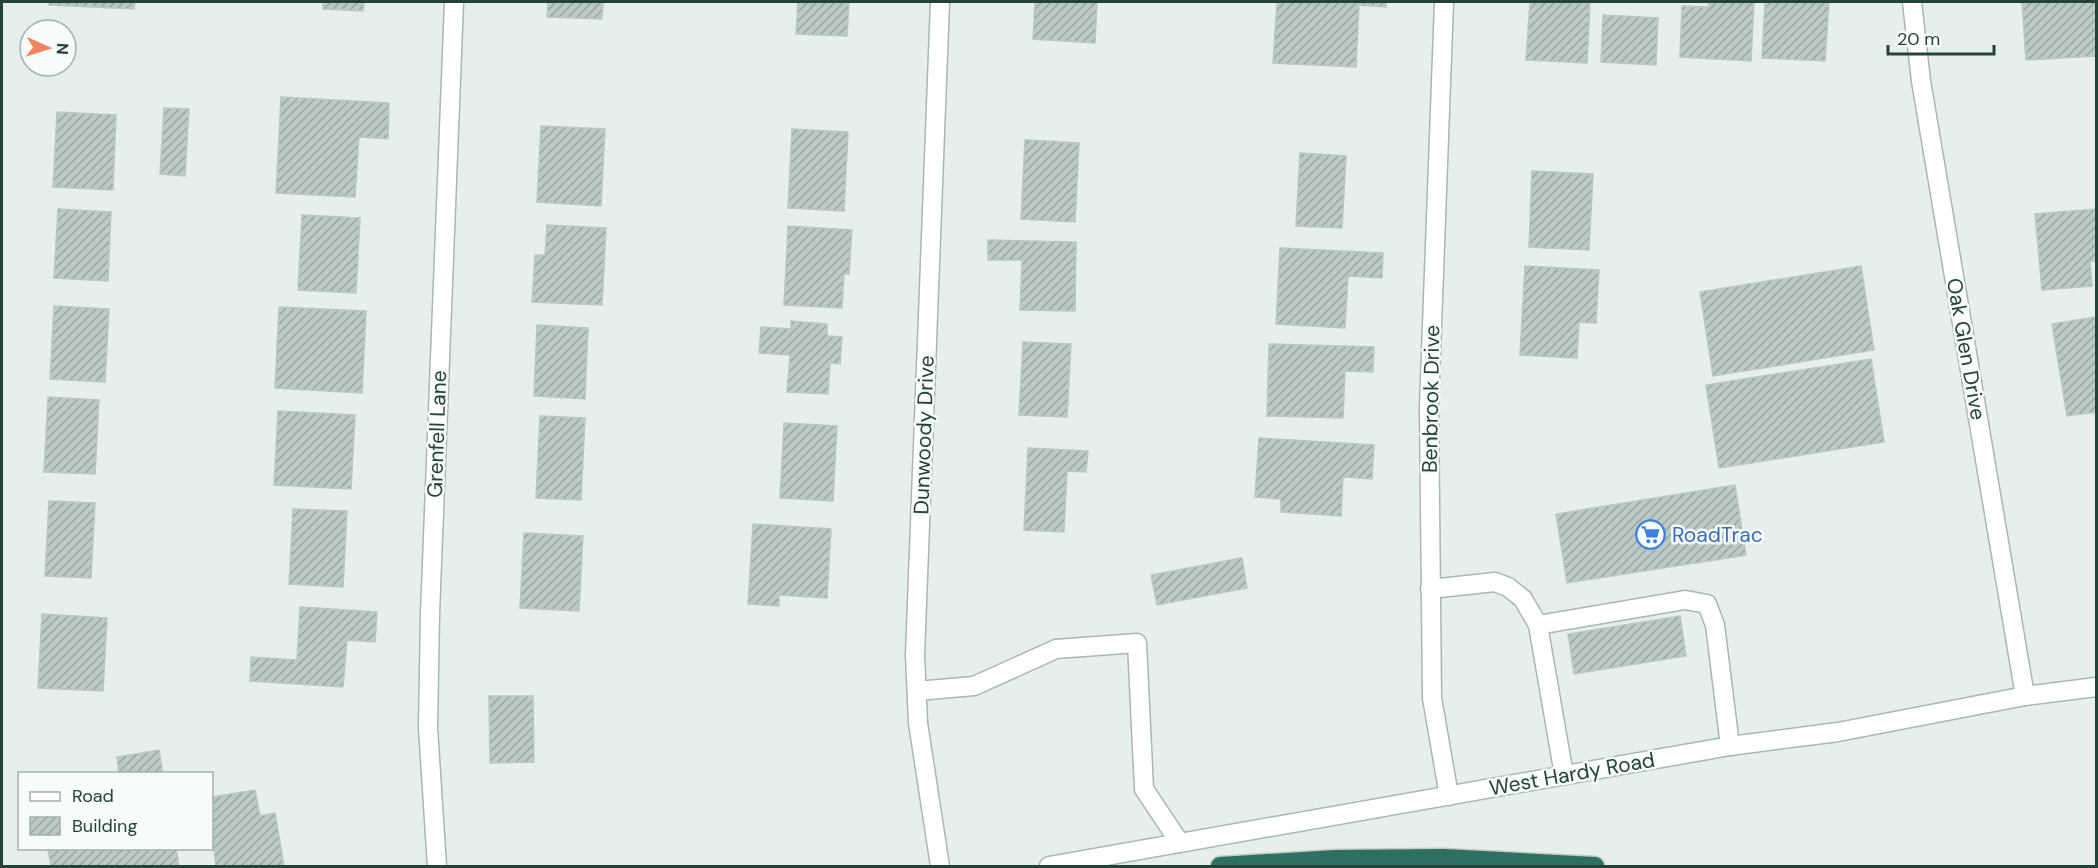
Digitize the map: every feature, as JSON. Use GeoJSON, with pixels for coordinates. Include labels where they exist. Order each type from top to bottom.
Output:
{"type":"FeatureCollection","features":[{"type":"Feature","properties":{"kind":"highway"},"geometry":{"type":"LineString","coordinates":[[1220,867],[1336,859],[1444,858],[1596,867]]}},
{"type":"Feature","properties":{"kind":"street","name":"Grenfell Lane"},"geometry":{"type":"LineString","coordinates":[[437,867],[428,705],[454,2]]}},
{"type":"Feature","properties":{"kind":"street","name":"Dunwoody Drive"},"geometry":{"type":"LineString","coordinates":[[940,2],[915,655],[918,723],[940,867]]}},
{"type":"Feature","properties":{"kind":"street","name":"Benbrook Drive"},"geometry":{"type":"LineString","coordinates":[[1444,2],[1429,407],[1432,698],[1449,796]]}},
{"type":"Feature","properties":{"kind":"street","name":"Oak Glen Drive"},"geometry":{"type":"LineString","coordinates":[[1912,2],[1921,81],[2025,696]]}},
{"type":"Feature","properties":{"kind":"street"},"geometry":{"type":"LineString","coordinates":[[1431,589],[1495,582],[1508,587],[1522,599],[1538,625],[1564,775]]}},
{"type":"Feature","properties":{"kind":"street"},"geometry":{"type":"LineString","coordinates":[[1538,625],[1685,600],[1707,604],[1715,625],[1730,746]]}},
{"type":"Feature","properties":{"kind":"street"},"geometry":{"type":"LineString","coordinates":[[916,691],[974,686],[1056,649],[1137,643],[1144,789],[1180,843]]}},
{"type":"Feature","properties":{"kind":"street","name":"West Hardy Road"},"geometry":{"type":"LineString","coordinates":[[1048,867],[1730,746],[1838,732],[2025,696],[2097,687]]}},
{"type":"Feature","properties":{"kind":"building"},"geometry":{"type":"Polygon","coordinates":[[[49,2],[135,2],[134,9],[49,5],[49,2]]]}},
{"type":"Feature","properties":{"kind":"building"},"geometry":{"type":"Polygon","coordinates":[[[323,2],[364,2],[363,11],[323,9],[323,2]]]}},
{"type":"Feature","properties":{"kind":"building"},"geometry":{"type":"Polygon","coordinates":[[[548,2],[603,2],[602,19],[547,17],[548,2]]]}},
{"type":"Feature","properties":{"kind":"building"},"geometry":{"type":"Polygon","coordinates":[[[798,2],[849,2],[847,36],[796,34],[798,2]]]}},
{"type":"Feature","properties":{"kind":"building"},"geometry":{"type":"Polygon","coordinates":[[[1035,2],[1097,2],[1095,43],[1033,39],[1035,2]]]}},
{"type":"Feature","properties":{"kind":"building"},"geometry":{"type":"Polygon","coordinates":[[[1277,2],[1386,2],[1386,7],[1359,5],[1356,67],[1273,63],[1277,2]]]}},
{"type":"Feature","properties":{"kind":"building"},"geometry":{"type":"Polygon","coordinates":[[[1530,2],[1590,3],[1587,63],[1526,60],[1530,2]]]}},
{"type":"Feature","properties":{"kind":"building"},"geometry":{"type":"Polygon","coordinates":[[[1709,2],[1754,2],[1751,61],[1680,57],[1682,6],[1708,7],[1709,2]]]}},
{"type":"Feature","properties":{"kind":"building"},"geometry":{"type":"Polygon","coordinates":[[[1765,2],[1829,2],[1825,61],[1762,58],[1765,2]]]}},
{"type":"Feature","properties":{"kind":"building"},"geometry":{"type":"Polygon","coordinates":[[[2022,2],[2096,2],[2096,56],[2026,60],[2022,2]]]}},
{"type":"Feature","properties":{"kind":"building"},"geometry":{"type":"Polygon","coordinates":[[[1603,15],[1658,18],[1656,65],[1601,62],[1603,15]]]}},
{"type":"Feature","properties":{"kind":"building"},"geometry":{"type":"Polygon","coordinates":[[[281,97],[389,103],[388,139],[359,137],[355,197],[276,193],[281,97]]]}},
{"type":"Feature","properties":{"kind":"building"},"geometry":{"type":"Polygon","coordinates":[[[164,108],[189,109],[185,176],[160,174],[164,108]]]}},
{"type":"Feature","properties":{"kind":"building"},"geometry":{"type":"Polygon","coordinates":[[[57,112],[116,115],[113,190],[53,187],[57,112]]]}},
{"type":"Feature","properties":{"kind":"building"},"geometry":{"type":"Polygon","coordinates":[[[541,126],[605,129],[601,206],[537,202],[541,126]]]}},
{"type":"Feature","properties":{"kind":"building"},"geometry":{"type":"Polygon","coordinates":[[[792,129],[848,132],[844,211],[788,208],[792,129]]]}},
{"type":"Feature","properties":{"kind":"building"},"geometry":{"type":"Polygon","coordinates":[[[1025,140],[1079,143],[1075,222],[1021,219],[1025,140]]]}},
{"type":"Feature","properties":{"kind":"building"},"geometry":{"type":"Polygon","coordinates":[[[1300,153],[1346,156],[1342,228],[1296,226],[1300,153]]]}},
{"type":"Feature","properties":{"kind":"building"},"geometry":{"type":"Polygon","coordinates":[[[1532,171],[1593,174],[1589,250],[1529,247],[1532,171]]]}},
{"type":"Feature","properties":{"kind":"building"},"geometry":{"type":"Polygon","coordinates":[[[58,209],[111,212],[108,281],[54,278],[58,209]]]}},
{"type":"Feature","properties":{"kind":"building"},"geometry":{"type":"Polygon","coordinates":[[[2096,209],[2096,261],[2090,261],[2092,286],[2042,290],[2035,214],[2096,209]]]}},
{"type":"Feature","properties":{"kind":"building"},"geometry":{"type":"Polygon","coordinates":[[[302,215],[360,218],[356,293],[298,290],[302,215]]]}},
{"type":"Feature","properties":{"kind":"building"},"geometry":{"type":"Polygon","coordinates":[[[547,225],[606,228],[602,305],[532,302],[535,255],[545,255],[547,225]]]}},
{"type":"Feature","properties":{"kind":"building"},"geometry":{"type":"Polygon","coordinates":[[[788,226],[852,230],[849,274],[844,274],[842,308],[784,305],[788,226]]]}},
{"type":"Feature","properties":{"kind":"building"},"geometry":{"type":"Polygon","coordinates":[[[988,240],[1076,242],[1075,311],[1020,310],[1022,260],[988,260],[988,240]]]}},
{"type":"Feature","properties":{"kind":"building"},"geometry":{"type":"Polygon","coordinates":[[[1280,248],[1383,253],[1382,278],[1348,276],[1345,328],[1276,324],[1280,248]]]}},
{"type":"Feature","properties":{"kind":"building"},"geometry":{"type":"Polygon","coordinates":[[[1525,266],[1599,270],[1596,323],[1579,322],[1577,358],[1520,355],[1525,266]]]}},
{"type":"Feature","properties":{"kind":"building"},"geometry":{"type":"Polygon","coordinates":[[[1861,266],[1874,350],[1713,376],[1700,292],[1861,266]]]}},
{"type":"Feature","properties":{"kind":"building"},"geometry":{"type":"Polygon","coordinates":[[[54,306],[109,309],[105,382],[50,379],[54,306]]]}},
{"type":"Feature","properties":{"kind":"building"},"geometry":{"type":"Polygon","coordinates":[[[279,307],[366,311],[362,393],[275,388],[279,307]]]}},
{"type":"Feature","properties":{"kind":"building"},"geometry":{"type":"Polygon","coordinates":[[[2096,317],[2096,412],[2067,416],[2052,324],[2096,317]]]}},
{"type":"Feature","properties":{"kind":"building"},"geometry":{"type":"Polygon","coordinates":[[[791,321],[827,324],[827,336],[842,337],[840,364],[830,363],[828,394],[787,392],[790,355],[759,353],[761,327],[791,329],[791,321]]]}},
{"type":"Feature","properties":{"kind":"building"},"geometry":{"type":"Polygon","coordinates":[[[537,325],[588,328],[585,399],[534,396],[537,325]]]}},
{"type":"Feature","properties":{"kind":"building"},"geometry":{"type":"Polygon","coordinates":[[[1023,342],[1071,344],[1067,417],[1019,415],[1023,342]]]}},
{"type":"Feature","properties":{"kind":"building"},"geometry":{"type":"Polygon","coordinates":[[[1269,344],[1374,347],[1373,372],[1345,371],[1343,418],[1267,416],[1269,344]]]}},
{"type":"Feature","properties":{"kind":"building"},"geometry":{"type":"Polygon","coordinates":[[[1871,359],[1884,442],[1719,468],[1706,385],[1871,359]]]}},
{"type":"Feature","properties":{"kind":"building"},"geometry":{"type":"Polygon","coordinates":[[[48,397],[99,400],[95,474],[44,472],[48,397]]]}},
{"type":"Feature","properties":{"kind":"building"},"geometry":{"type":"Polygon","coordinates":[[[278,411],[355,415],[351,489],[274,485],[278,411]]]}},
{"type":"Feature","properties":{"kind":"building"},"geometry":{"type":"Polygon","coordinates":[[[540,416],[585,418],[581,500],[536,498],[540,416]]]}},
{"type":"Feature","properties":{"kind":"building"},"geometry":{"type":"Polygon","coordinates":[[[784,423],[837,426],[833,501],[780,498],[784,423]]]}},
{"type":"Feature","properties":{"kind":"building"},"geometry":{"type":"Polygon","coordinates":[[[1259,438],[1374,445],[1372,479],[1343,477],[1341,516],[1281,512],[1281,499],[1255,497],[1259,438]]]}},
{"type":"Feature","properties":{"kind":"building"},"geometry":{"type":"Polygon","coordinates":[[[1028,448],[1088,451],[1086,472],[1067,471],[1064,532],[1024,530],[1028,448]]]}},
{"type":"Feature","properties":{"kind":"building","name":"RoadTrac"},"geometry":{"type":"Polygon","coordinates":[[[1735,485],[1746,555],[1567,583],[1556,514],[1735,485]]]}},
{"type":"Feature","properties":{"kind":"building"},"geometry":{"type":"Polygon","coordinates":[[[49,501],[95,503],[91,578],[45,576],[49,501]]]}},
{"type":"Feature","properties":{"kind":"building"},"geometry":{"type":"Polygon","coordinates":[[[293,509],[347,511],[343,587],[289,584],[293,509]]]}},
{"type":"Feature","properties":{"kind":"building"},"geometry":{"type":"Polygon","coordinates":[[[753,524],[831,529],[827,598],[779,595],[779,606],[748,604],[753,524]]]}},
{"type":"Feature","properties":{"kind":"building"},"geometry":{"type":"Polygon","coordinates":[[[524,533],[583,536],[579,611],[520,608],[524,533]]]}},
{"type":"Feature","properties":{"kind":"building"},"geometry":{"type":"Polygon","coordinates":[[[1242,558],[1247,588],[1157,605],[1151,575],[1242,558]]]}},
{"type":"Feature","properties":{"kind":"building"},"geometry":{"type":"Polygon","coordinates":[[[300,607],[377,612],[375,642],[347,640],[343,687],[250,681],[251,657],[297,660],[300,607]]]}},
{"type":"Feature","properties":{"kind":"building"},"geometry":{"type":"Polygon","coordinates":[[[42,614],[107,618],[103,691],[38,688],[42,614]]]}},
{"type":"Feature","properties":{"kind":"building"},"geometry":{"type":"Polygon","coordinates":[[[1680,616],[1686,656],[1574,674],[1568,634],[1680,616]]]}},
{"type":"Feature","properties":{"kind":"building"},"geometry":{"type":"Polygon","coordinates":[[[489,696],[533,696],[534,762],[490,763],[489,696]]]}},
{"type":"Feature","properties":{"kind":"building"},"geometry":{"type":"Polygon","coordinates":[[[159,750],[163,772],[119,772],[117,757],[159,750]]]}},
{"type":"Feature","properties":{"kind":"building"},"geometry":{"type":"Polygon","coordinates":[[[255,790],[260,816],[275,813],[284,866],[216,866],[213,844],[213,797],[255,790]]]}},
{"type":"Feature","properties":{"kind":"building"},"geometry":{"type":"Polygon","coordinates":[[[48,850],[176,850],[179,866],[51,866],[48,850]]]}},
{"type":"Feature","properties":{"kind":"place","name":"RoadTrac"},"geometry":{"type":"Point","coordinates":[1651,535]}}]}
